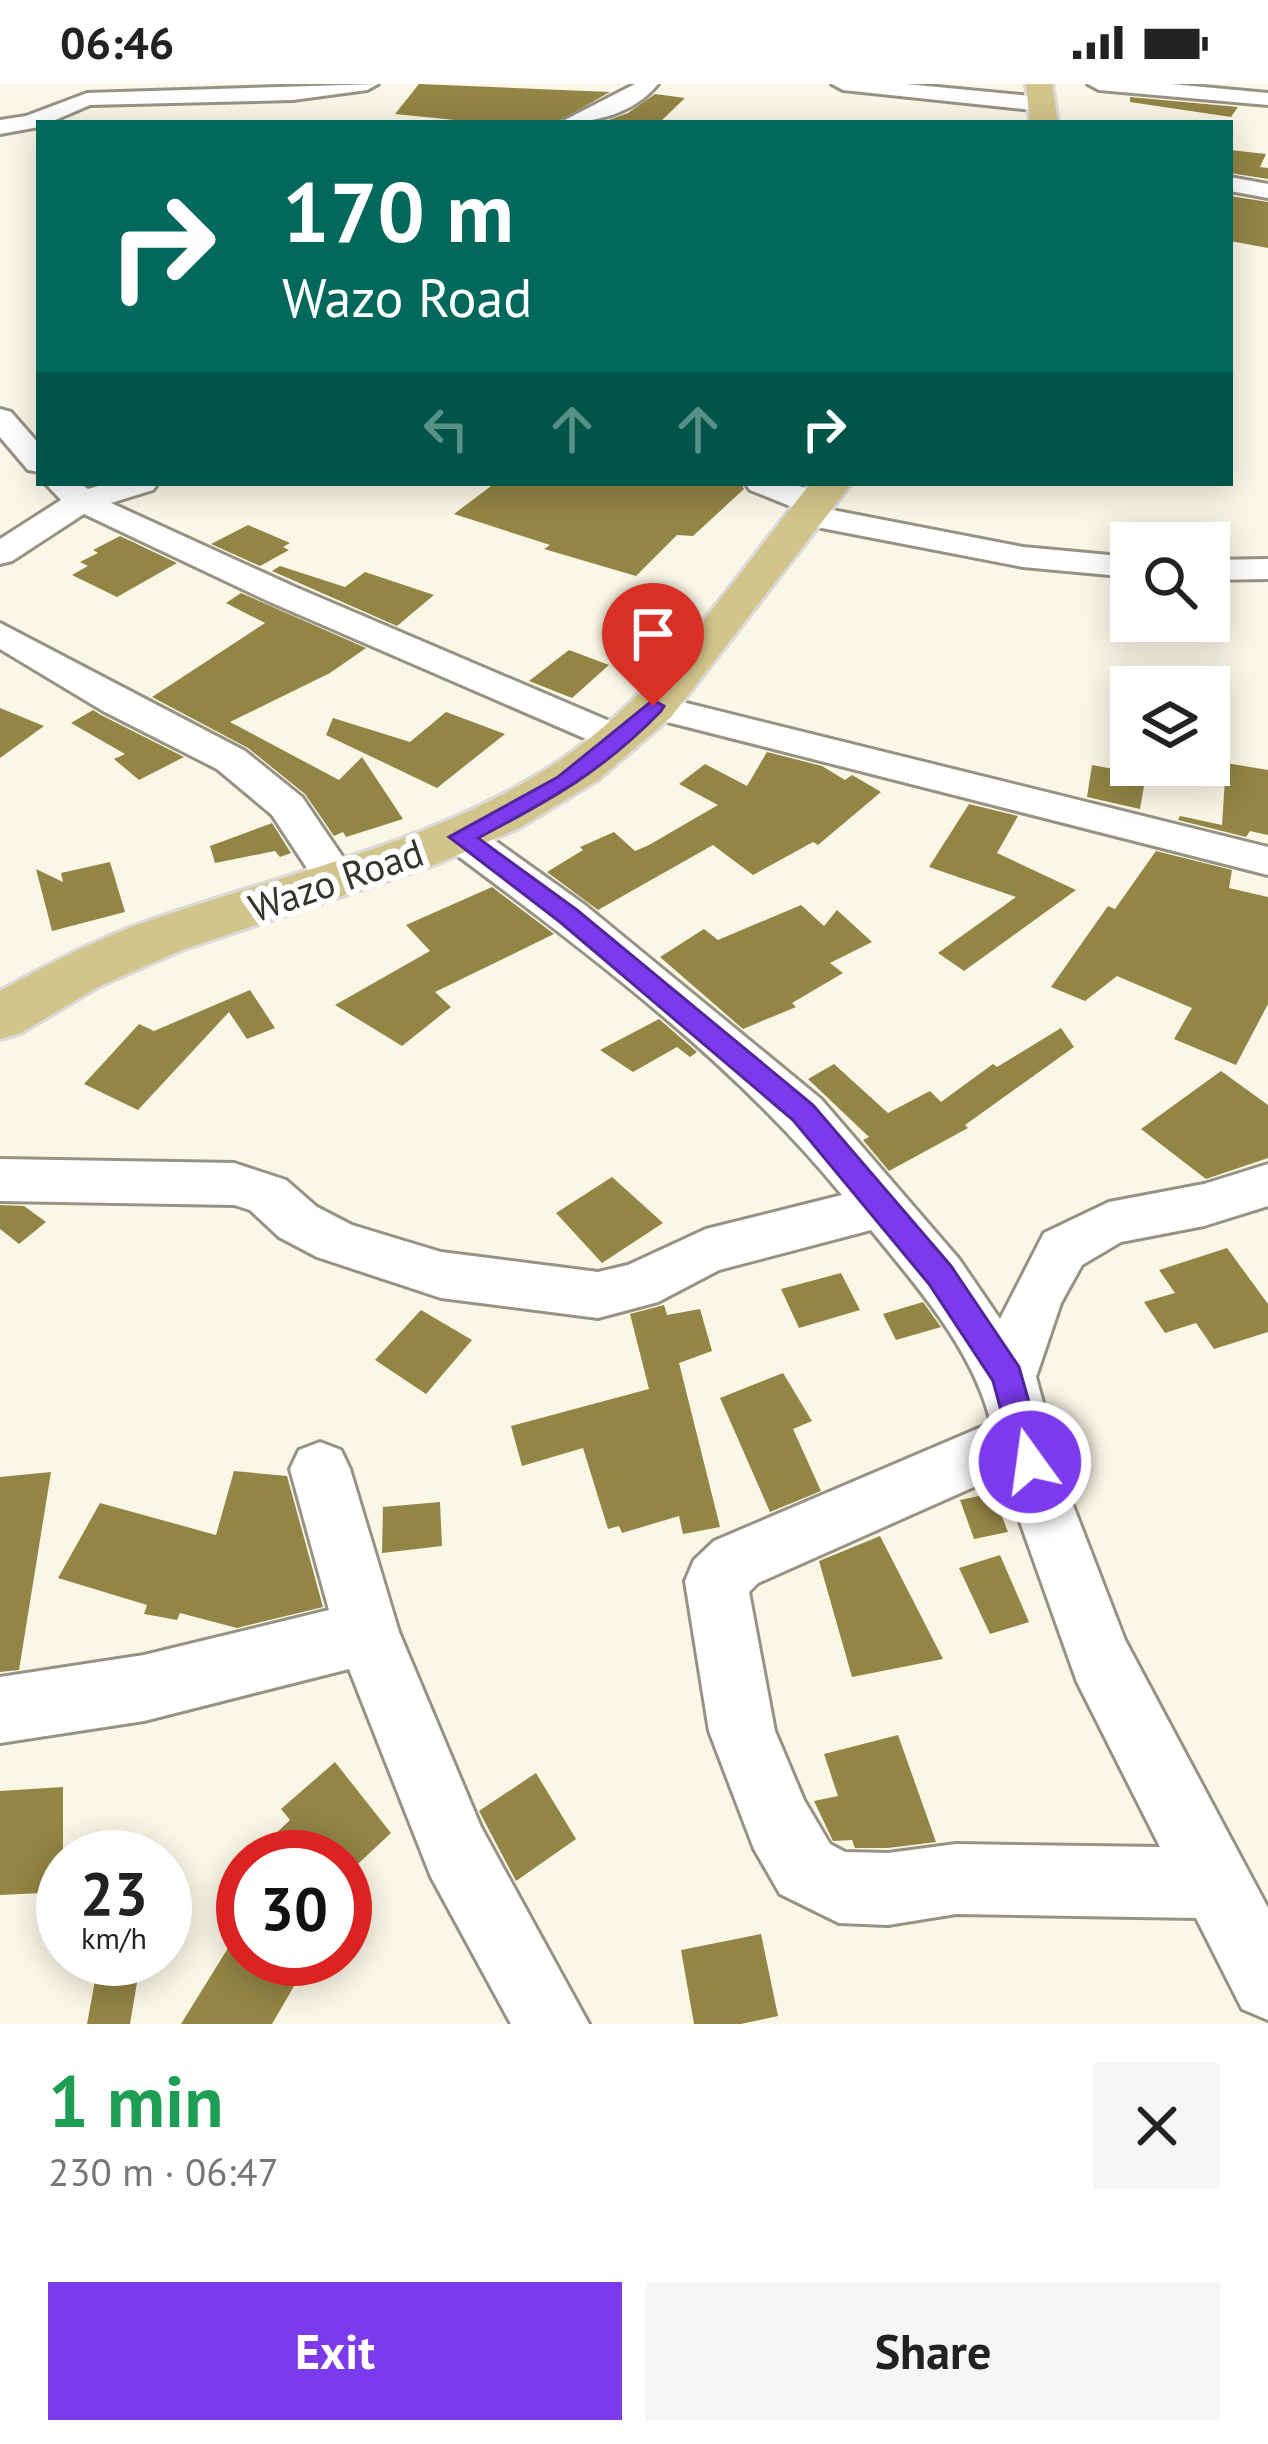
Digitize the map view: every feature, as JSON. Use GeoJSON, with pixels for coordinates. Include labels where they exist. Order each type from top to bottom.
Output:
{"type":"FeatureCollection","features":[{"type":"Feature","properties":{"kind":"main road","name":"Wazo Road"},"geometry":{"type":"LineString","coordinates":[[0,1018],[88,968],[163,937],[461,837],[566,782],[637,723],[817,500]]}},
{"type":"Feature","properties":{"kind":"street"},"geometry":{"type":"LineString","coordinates":[[37,120],[87,99],[350,97],[368,84]]}},
{"type":"Feature","properties":{"kind":"street"},"geometry":{"type":"LineString","coordinates":[[578,120],[636,97],[647,84]]}},
{"type":"Feature","properties":{"kind":"street"},"geometry":{"type":"LineString","coordinates":[[843,84],[1041,104]]}},
{"type":"Feature","properties":{"kind":"street"},"geometry":{"type":"LineString","coordinates":[[1099,84],[1268,99]]}},
{"type":"Feature","properties":{"kind":"street"},"geometry":{"type":"LineString","coordinates":[[228,96],[250,120]]}},
{"type":"Feature","properties":{"kind":"street"},"geometry":{"type":"LineString","coordinates":[[0,128],[36,120]]}},
{"type":"Feature","properties":{"kind":"street"},"geometry":{"type":"LineString","coordinates":[[1233,185],[1268,191]]}},
{"type":"Feature","properties":{"kind":"street"},"geometry":{"type":"LineString","coordinates":[[0,418],[36,460]]}},
{"type":"Feature","properties":{"kind":"street"},"geometry":{"type":"LineString","coordinates":[[0,554],[72,492],[119,486]]}},
{"type":"Feature","properties":{"kind":"street"},"geometry":{"type":"LineString","coordinates":[[771,486],[1023,557],[1110,565]]}},
{"type":"Feature","properties":{"kind":"street"},"geometry":{"type":"LineString","coordinates":[[72,492],[286,598],[465,670],[637,723],[1268,861]]}},
{"type":"Feature","properties":{"kind":"street"},"geometry":{"type":"LineString","coordinates":[[1230,570],[1268,569]]}},
{"type":"Feature","properties":{"kind":"street"},"geometry":{"type":"LineString","coordinates":[[0,634],[246,770],[286,806],[338,881]]}},
{"type":"Feature","properties":{"kind":"street"},"geometry":{"type":"LineString","coordinates":[[461,837],[568,916],[803,1112],[940,1275],[1016,1407],[1036,1487],[1100,1659],[1268,1983]]}},
{"type":"Feature","properties":{"kind":"street"},"geometry":{"type":"LineString","coordinates":[[0,1180],[234,1184],[268,1195],[298,1222],[336,1242],[441,1275],[598,1295],[639,1286],[728,1244],[884,1205]]}},
{"type":"Feature","properties":{"kind":"street"},"geometry":{"type":"LineString","coordinates":[[1016,1407],[1035,1298],[1063,1249],[1109,1223],[1204,1205],[1268,1185]]}},
{"type":"Feature","properties":{"kind":"street"},"geometry":{"type":"LineString","coordinates":[[1016,1407],[736,1562],[716,1581],[742,1731],[779,1824],[805,1869],[839,1887],[888,1889],[956,1879],[1215,1883]]}},
{"type":"Feature","properties":{"kind":"street"},"geometry":{"type":"LineString","coordinates":[[320,1469],[367,1633],[456,1852],[552,2024]]}},
{"type":"Feature","properties":{"kind":"street"},"geometry":{"type":"LineString","coordinates":[[0,1710],[144,1688],[367,1633]]}},
{"type":"Feature","properties":{"kind":"building"},"geometry":{"type":"Polygon","coordinates":[[[419,84],[610,92],[560,120],[455,120],[395,114],[419,84]]]}},
{"type":"Feature","properties":{"kind":"building"},"geometry":{"type":"Polygon","coordinates":[[[655,94],[685,98],[662,120],[608,120],[655,94]]]}},
{"type":"Feature","properties":{"kind":"building"},"geometry":{"type":"Polygon","coordinates":[[[1130,97],[1238,107],[1231,117],[1130,102],[1130,97]]]}},
{"type":"Feature","properties":{"kind":"building"},"geometry":{"type":"Polygon","coordinates":[[[1233,150],[1266,154],[1260,167],[1268,168],[1268,179],[1233,173],[1233,150]]]}},
{"type":"Feature","properties":{"kind":"building"},"geometry":{"type":"Polygon","coordinates":[[[1233,196],[1268,202],[1268,248],[1233,242],[1233,196]]]}},
{"type":"Feature","properties":{"kind":"building"},"geometry":{"type":"Polygon","coordinates":[[[491,486],[744,489],[693,536],[677,535],[636,576],[544,549],[550,545],[454,514],[491,486]]]}},
{"type":"Feature","properties":{"kind":"building"},"geometry":{"type":"Polygon","coordinates":[[[248,525],[290,543],[283,547],[289,550],[260,566],[211,544],[248,525]]]}},
{"type":"Feature","properties":{"kind":"building"},"geometry":{"type":"Polygon","coordinates":[[[120,536],[177,563],[117,597],[72,575],[88,566],[80,562],[98,553],[93,550],[120,536]]]}},
{"type":"Feature","properties":{"kind":"building"},"geometry":{"type":"Polygon","coordinates":[[[280,566],[345,587],[365,572],[434,595],[397,626],[272,571],[280,566]]]}},
{"type":"Feature","properties":{"kind":"building"},"geometry":{"type":"Polygon","coordinates":[[[241,593],[366,648],[330,673],[230,722],[339,780],[362,757],[403,819],[346,837],[343,832],[334,836],[305,794],[248,748],[152,697],[265,623],[226,603],[241,593]]]}},
{"type":"Feature","properties":{"kind":"building"},"geometry":{"type":"Polygon","coordinates":[[[569,650],[609,665],[572,698],[529,681],[569,650]]]}},
{"type":"Feature","properties":{"kind":"building"},"geometry":{"type":"Polygon","coordinates":[[[0,708],[44,726],[0,758],[0,708]]]}},
{"type":"Feature","properties":{"kind":"building"},"geometry":{"type":"Polygon","coordinates":[[[93,710],[184,757],[139,780],[114,759],[125,754],[71,723],[93,710]]]}},
{"type":"Feature","properties":{"kind":"building"},"geometry":{"type":"Polygon","coordinates":[[[446,712],[505,734],[437,788],[326,735],[333,718],[410,742],[446,712]]]}},
{"type":"Feature","properties":{"kind":"building"},"geometry":{"type":"Polygon","coordinates":[[[767,752],[822,766],[845,780],[852,775],[881,792],[818,845],[813,842],[753,875],[713,845],[598,910],[547,872],[583,850],[580,847],[614,832],[635,851],[649,845],[718,805],[679,784],[705,764],[747,786],[767,752]]]}},
{"type":"Feature","properties":{"kind":"building"},"geometry":{"type":"Polygon","coordinates":[[[1230,764],[1268,770],[1268,835],[1250,831],[1246,837],[1178,820],[1180,816],[1222,825],[1230,764]]]}},
{"type":"Feature","properties":{"kind":"building"},"geometry":{"type":"Polygon","coordinates":[[[1092,765],[1110,768],[1110,786],[1144,786],[1140,809],[1087,797],[1092,765]]]}},
{"type":"Feature","properties":{"kind":"building"},"geometry":{"type":"Polygon","coordinates":[[[969,804],[1018,816],[997,853],[1076,890],[964,971],[938,953],[1016,897],[929,867],[969,804]]]}},
{"type":"Feature","properties":{"kind":"building"},"geometry":{"type":"Polygon","coordinates":[[[272,823],[291,853],[280,857],[275,851],[215,863],[210,846],[272,823]]]}},
{"type":"Feature","properties":{"kind":"building"},"geometry":{"type":"Polygon","coordinates":[[[1156,851],[1232,870],[1229,888],[1268,897],[1268,1004],[1236,1065],[1174,1039],[1192,1008],[1117,976],[1085,1001],[1051,987],[1108,906],[1115,909],[1156,851]]]}},
{"type":"Feature","properties":{"kind":"building"},"geometry":{"type":"Polygon","coordinates":[[[110,862],[125,912],[52,931],[36,869],[63,882],[61,873],[110,862]]]}},
{"type":"Feature","properties":{"kind":"building"},"geometry":{"type":"Polygon","coordinates":[[[492,887],[554,934],[435,992],[451,1007],[402,1046],[335,1005],[430,951],[406,925],[492,887]]]}},
{"type":"Feature","properties":{"kind":"building"},"geometry":{"type":"Polygon","coordinates":[[[801,905],[824,926],[837,910],[872,942],[830,963],[843,973],[792,1003],[796,1007],[743,1029],[660,957],[704,929],[718,940],[801,905]]]}},
{"type":"Feature","properties":{"kind":"building"},"geometry":{"type":"Polygon","coordinates":[[[250,990],[275,1028],[247,1039],[229,1012],[138,1110],[84,1084],[139,1024],[154,1031],[250,990]]]}},
{"type":"Feature","properties":{"kind":"building"},"geometry":{"type":"Polygon","coordinates":[[[659,1019],[697,1052],[690,1057],[677,1047],[633,1072],[600,1050],[659,1019]]]}},
{"type":"Feature","properties":{"kind":"building"},"geometry":{"type":"Polygon","coordinates":[[[1061,1028],[1074,1047],[965,1125],[968,1128],[889,1171],[863,1140],[869,1137],[808,1079],[834,1064],[888,1113],[930,1091],[941,1102],[993,1064],[997,1067],[1061,1028]]]}},
{"type":"Feature","properties":{"kind":"building"},"geometry":{"type":"Polygon","coordinates":[[[1221,1071],[1268,1105],[1268,1158],[1206,1179],[1141,1129],[1221,1071]]]}},
{"type":"Feature","properties":{"kind":"building"},"geometry":{"type":"Polygon","coordinates":[[[612,1177],[663,1223],[602,1263],[556,1213],[612,1177]]]}},
{"type":"Feature","properties":{"kind":"building"},"geometry":{"type":"Polygon","coordinates":[[[0,1205],[24,1206],[46,1222],[19,1244],[0,1229],[0,1205]]]}},
{"type":"Feature","properties":{"kind":"building"},"geometry":{"type":"Polygon","coordinates":[[[1227,1248],[1268,1304],[1268,1332],[1214,1349],[1196,1323],[1165,1333],[1144,1302],[1175,1293],[1159,1270],[1227,1248]]]}},
{"type":"Feature","properties":{"kind":"building"},"geometry":{"type":"Polygon","coordinates":[[[841,1273],[860,1310],[799,1328],[781,1289],[841,1273]]]}},
{"type":"Feature","properties":{"kind":"building"},"geometry":{"type":"Polygon","coordinates":[[[923,1302],[941,1327],[896,1340],[883,1314],[923,1302]]]}},
{"type":"Feature","properties":{"kind":"building"},"geometry":{"type":"Polygon","coordinates":[[[664,1305],[667,1315],[700,1309],[712,1351],[679,1363],[720,1527],[683,1534],[679,1516],[622,1533],[619,1526],[608,1529],[583,1448],[522,1466],[511,1426],[649,1389],[630,1314],[664,1305]]]}},
{"type":"Feature","properties":{"kind":"building"},"geometry":{"type":"Polygon","coordinates":[[[421,1310],[472,1340],[426,1394],[375,1360],[421,1310]]]}},
{"type":"Feature","properties":{"kind":"building"},"geometry":{"type":"Polygon","coordinates":[[[783,1373],[812,1421],[793,1429],[821,1491],[770,1512],[720,1398],[783,1373]]]}},
{"type":"Feature","properties":{"kind":"building"},"geometry":{"type":"Polygon","coordinates":[[[234,1471],[287,1476],[323,1607],[237,1628],[180,1613],[177,1620],[144,1614],[147,1605],[58,1578],[100,1503],[216,1535],[234,1471]]]}},
{"type":"Feature","properties":{"kind":"building"},"geometry":{"type":"Polygon","coordinates":[[[51,1472],[19,1670],[0,1672],[0,1477],[51,1472]]]}},
{"type":"Feature","properties":{"kind":"building"},"geometry":{"type":"Polygon","coordinates":[[[993,1493],[1008,1532],[974,1539],[960,1500],[993,1493]]]}},
{"type":"Feature","properties":{"kind":"building"},"geometry":{"type":"Polygon","coordinates":[[[440,1502],[442,1546],[382,1553],[383,1507],[440,1502]]]}},
{"type":"Feature","properties":{"kind":"building"},"geometry":{"type":"Polygon","coordinates":[[[880,1536],[943,1659],[852,1677],[819,1561],[880,1536]]]}},
{"type":"Feature","properties":{"kind":"building"},"geometry":{"type":"Polygon","coordinates":[[[1000,1555],[1029,1622],[990,1634],[959,1568],[1000,1555]]]}},
{"type":"Feature","properties":{"kind":"building"},"geometry":{"type":"Polygon","coordinates":[[[898,1735],[936,1842],[855,1848],[852,1840],[833,1841],[814,1801],[838,1796],[824,1754],[898,1735]]]}},
{"type":"Feature","properties":{"kind":"building"},"geometry":{"type":"Polygon","coordinates":[[[335,1762],[391,1833],[372,1851],[372,1830],[280,1830],[290,1820],[281,1809],[335,1762]]]}},
{"type":"Feature","properties":{"kind":"building"},"geometry":{"type":"Polygon","coordinates":[[[536,1773],[576,1839],[516,1881],[479,1811],[536,1773]]]}},
{"type":"Feature","properties":{"kind":"building"},"geometry":{"type":"Polygon","coordinates":[[[63,1787],[63,1830],[36,1830],[36,1893],[0,1895],[0,1791],[63,1787]]]}},
{"type":"Feature","properties":{"kind":"building"},"geometry":{"type":"Polygon","coordinates":[[[761,1934],[778,2016],[741,2024],[694,2024],[681,1950],[761,1934]]]}},
{"type":"Feature","properties":{"kind":"building"},"geometry":{"type":"Polygon","coordinates":[[[216,1967],[216,1986],[294,1986],[272,2024],[181,2024],[216,1967]]]}},
{"type":"Feature","properties":{"kind":"building"},"geometry":{"type":"Polygon","coordinates":[[[94,1986],[136,1986],[130,2024],[87,2024],[94,1986]]]}},
{"type":"Feature","properties":{"kind":"route"},"geometry":{"type":"LineString","coordinates":[[653,706],[621,740],[566,782],[461,837],[568,916],[803,1112],[940,1275],[1008,1377],[1030,1462]]}}]}
